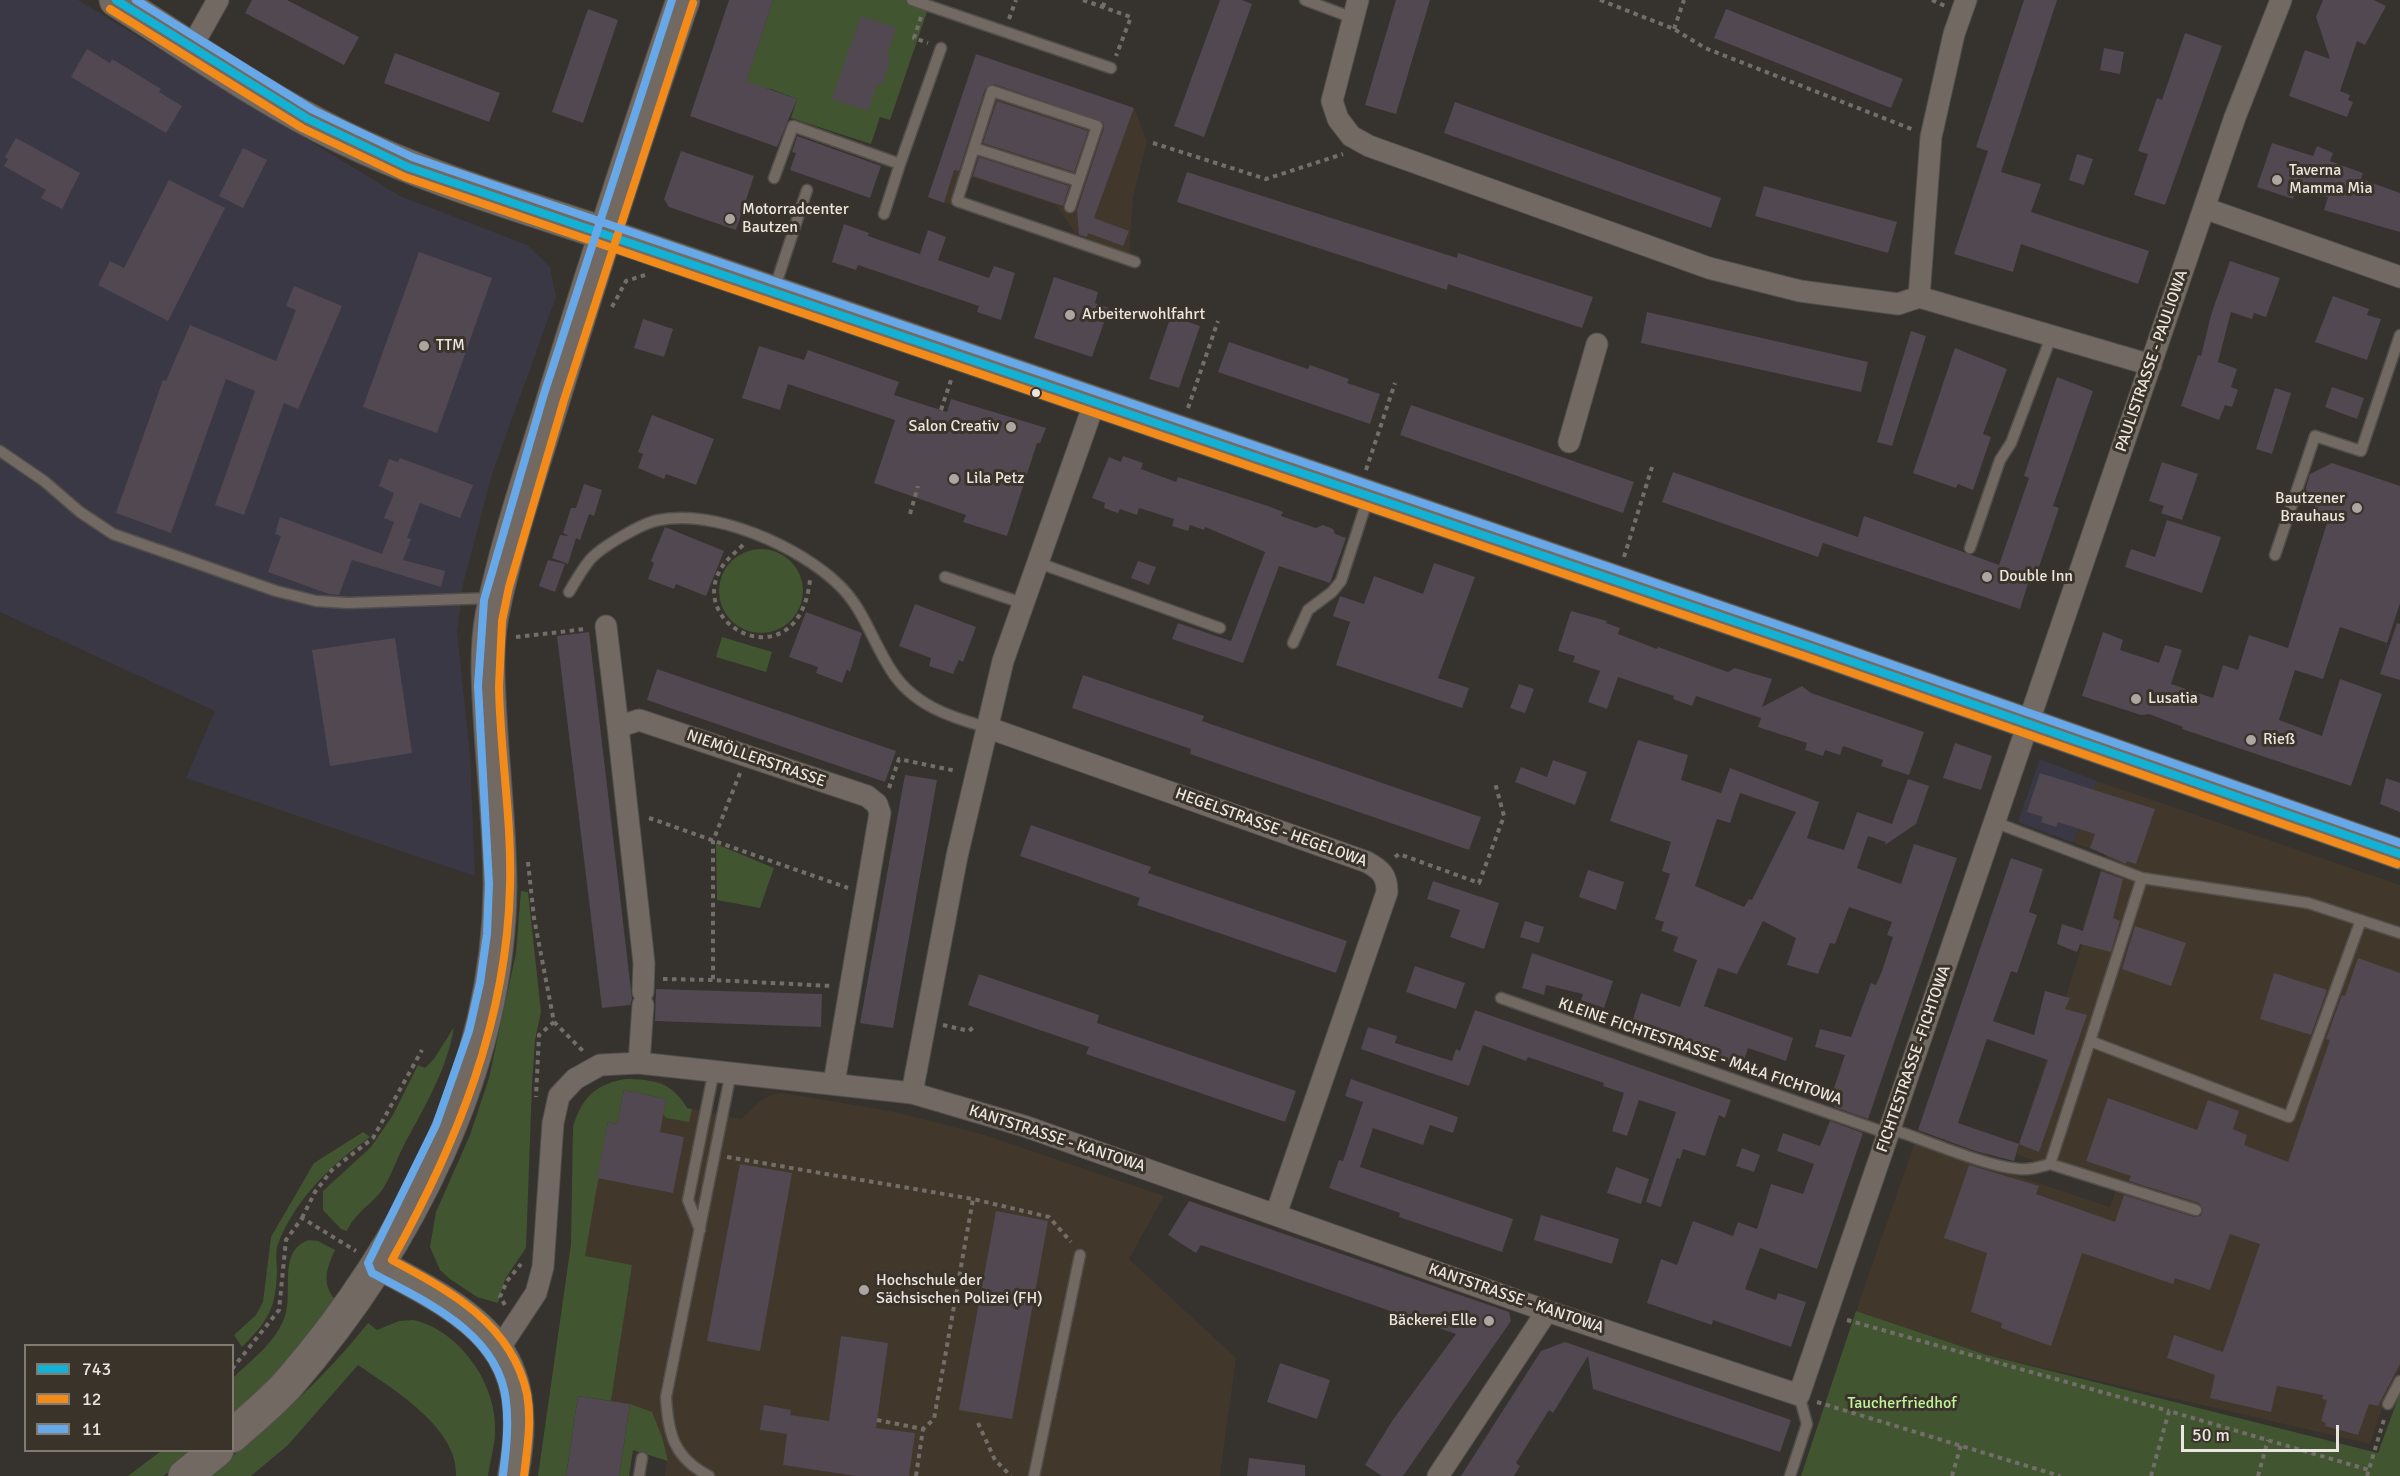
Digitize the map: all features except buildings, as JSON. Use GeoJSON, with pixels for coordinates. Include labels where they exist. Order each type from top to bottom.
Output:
{"type":"FeatureCollection","features":[{"type":"Feature","properties":{"kind":"main road"},"geometry":{"type":"LineString","coordinates":[[116,0],[308,119],[408,167],[960,354],[1363,496],[1616,581],[2400,854]]}},
{"type":"Feature","properties":{"kind":"main road"},"geometry":{"type":"LineString","coordinates":[[234,1434],[287,1385],[352,1303],[378,1264],[433,1161],[465,1085],[487,1008],[496,960],[500,885],[487,674],[492,617],[529,478],[682,0]]}},
{"type":"Feature","properties":{"kind":"main road"},"geometry":{"type":"LineString","coordinates":[[378,1264],[447,1300],[471,1320],[499,1350],[512,1372],[520,1410],[513,1476]]}},
{"type":"Feature","properties":{"kind":"main road"},"geometry":{"type":"LineString","coordinates":[[185,1476],[215,1452]]}},
{"type":"Feature","properties":{"kind":"street"},"geometry":{"type":"LineString","coordinates":[[191,48],[218,0]]}},
{"type":"Feature","properties":{"kind":"street"},"geometry":{"type":"LineString","coordinates":[[1919,297],[1931,137],[1954,34],[1966,0]]}},
{"type":"Feature","properties":{"kind":"street","name":"PAULISTRASSE - PAULIOWA"},"geometry":{"type":"LineString","coordinates":[[2027,723],[2235,117],[2281,0]]}},
{"type":"Feature","properties":{"kind":"street"},"geometry":{"type":"LineString","coordinates":[[1355,9],[1332,101],[1338,119],[1351,136],[1369,146],[1709,268],[1800,291],[1898,304],[1919,297],[2151,365]]}},
{"type":"Feature","properties":{"kind":"street"},"geometry":{"type":"LineString","coordinates":[[2204,208],[2400,277]]}},
{"type":"Feature","properties":{"kind":"street"},"geometry":{"type":"LineString","coordinates":[[1569,442],[1597,344]]}},
{"type":"Feature","properties":{"kind":"street"},"geometry":{"type":"LineString","coordinates":[[912,1093],[975,774],[1003,661],[1036,562],[1095,401]]}},
{"type":"Feature","properties":{"kind":"street"},"geometry":{"type":"LineString","coordinates":[[606,626],[643,992],[639,1063]]}},
{"type":"Feature","properties":{"kind":"street","name":"NIEMÖLLERSTRASSE"},"geometry":{"type":"LineString","coordinates":[[618,727],[639,720],[867,796],[877,804]]}},
{"type":"Feature","properties":{"kind":"street","name":"FICHTESTRASSE -FICHTOWA"},"geometry":{"type":"LineString","coordinates":[[1799,1395],[2027,723]]}},
{"type":"Feature","properties":{"kind":"street","name":"HEGELSTRASSE - HEGELOWA"},"geometry":{"type":"LineString","coordinates":[[986,727],[1367,862],[1381,870],[1387,880],[1387,892],[1276,1214]]}},
{"type":"Feature","properties":{"kind":"street"},"geometry":{"type":"LineString","coordinates":[[834,1083],[880,813],[877,804]]}},
{"type":"Feature","properties":{"kind":"street","name":"KANTSTRASSE - KANTOWA"},"geometry":{"type":"LineString","coordinates":[[499,1350],[536,1293],[543,1267],[553,1124],[559,1096],[576,1079],[600,1065],[639,1063],[912,1093],[1024,1126],[1547,1311],[1799,1395]]}},
{"type":"Feature","properties":{"kind":"street"},"geometry":{"type":"LineString","coordinates":[[1438,1476],[1547,1311]]}},
{"type":"Feature","properties":{"kind":"lane"},"geometry":{"type":"LineString","coordinates":[[912,0],[1112,68]]}},
{"type":"Feature","properties":{"kind":"lane"},"geometry":{"type":"LineString","coordinates":[[1305,0],[1355,9]]}},
{"type":"Feature","properties":{"kind":"lane"},"geometry":{"type":"LineString","coordinates":[[884,214],[941,48]]}},
{"type":"Feature","properties":{"kind":"lane"},"geometry":{"type":"LineString","coordinates":[[1070,207],[1097,126],[992,91],[957,201],[1135,262]]}},
{"type":"Feature","properties":{"kind":"lane"},"geometry":{"type":"LineString","coordinates":[[774,178],[793,126],[900,164]]}},
{"type":"Feature","properties":{"kind":"lane"},"geometry":{"type":"LineString","coordinates":[[974,148],[1078,182]]}},
{"type":"Feature","properties":{"kind":"lane"},"geometry":{"type":"LineString","coordinates":[[774,291],[807,190]]}},
{"type":"Feature","properties":{"kind":"lane"},"geometry":{"type":"LineString","coordinates":[[2275,555],[2315,436],[2361,451],[2400,335]]}},
{"type":"Feature","properties":{"kind":"lane"},"geometry":{"type":"LineString","coordinates":[[1970,548],[2000,460],[2011,443],[2051,337]]}},
{"type":"Feature","properties":{"kind":"lane"},"geometry":{"type":"LineString","coordinates":[[0,451],[44,481],[80,512],[113,534],[276,591],[316,601],[348,603],[497,598]]}},
{"type":"Feature","properties":{"kind":"lane"},"geometry":{"type":"LineString","coordinates":[[1293,643],[1308,610],[1332,592],[1341,581],[1363,496]]}},
{"type":"Feature","properties":{"kind":"lane"},"geometry":{"type":"LineString","coordinates":[[569,592],[590,560],[623,537],[658,519],[713,520],[756,533],[811,564],[838,584],[857,606],[891,671],[920,702],[954,718],[986,727]]}},
{"type":"Feature","properties":{"kind":"lane"},"geometry":{"type":"LineString","coordinates":[[1036,562],[1220,628]]}},
{"type":"Feature","properties":{"kind":"lane"},"geometry":{"type":"LineString","coordinates":[[945,577],[1022,603]]}},
{"type":"Feature","properties":{"kind":"lane"},"geometry":{"type":"LineString","coordinates":[[1994,822],[2142,878],[2308,903],[2400,933]]}},
{"type":"Feature","properties":{"kind":"lane"},"geometry":{"type":"LineString","coordinates":[[2142,878],[2050,1164],[2196,1210]]}},
{"type":"Feature","properties":{"kind":"lane"},"geometry":{"type":"LineString","coordinates":[[2090,1041],[2289,1117],[2361,920]]}},
{"type":"Feature","properties":{"kind":"lane","name":"KLEINE FICHTESTRASSE - MAŁA FICHTOWA"},"geometry":{"type":"LineString","coordinates":[[1501,998],[1890,1131],[1998,1164],[2018,1169],[2050,1164]]}},
{"type":"Feature","properties":{"kind":"lane"},"geometry":{"type":"LineString","coordinates":[[709,1476],[691,1465],[673,1443],[666,1397],[715,1155],[722,1071]]}},
{"type":"Feature","properties":{"kind":"lane"},"geometry":{"type":"LineString","coordinates":[[700,1230],[688,1200],[722,1071]]}},
{"type":"Feature","properties":{"kind":"lane"},"geometry":{"type":"LineString","coordinates":[[1034,1476],[1080,1255]]}},
{"type":"Feature","properties":{"kind":"lane"},"geometry":{"type":"LineString","coordinates":[[2388,1404],[2400,1381]]}},
{"type":"Feature","properties":{"kind":"lane"},"geometry":{"type":"LineString","coordinates":[[1790,1476],[1807,1424],[1799,1395]]}},
{"type":"Feature","properties":{"kind":"lane"},"geometry":{"type":"LineString","coordinates":[[639,1476],[642,1458]]}},
{"type":"Feature","properties":{"kind":"path"},"geometry":{"type":"LineString","coordinates":[[1083,0],[1131,17],[1112,68]]}},
{"type":"Feature","properties":{"kind":"path"},"geometry":{"type":"LineString","coordinates":[[1102,7],[1105,0]]}},
{"type":"Feature","properties":{"kind":"path"},"geometry":{"type":"LineString","coordinates":[[1600,0],[1674,29],[1705,48],[1931,137]]}},
{"type":"Feature","properties":{"kind":"path"},"geometry":{"type":"LineString","coordinates":[[1674,29],[1684,0]]}},
{"type":"Feature","properties":{"kind":"path"},"geometry":{"type":"LineString","coordinates":[[925,4],[914,38],[941,48]]}},
{"type":"Feature","properties":{"kind":"path"},"geometry":{"type":"LineString","coordinates":[[1153,143],[1266,180],[1369,146]]}},
{"type":"Feature","properties":{"kind":"path"},"geometry":{"type":"LineString","coordinates":[[608,315],[626,281],[647,274],[655,250]]}},
{"type":"Feature","properties":{"kind":"path"},"geometry":{"type":"LineString","coordinates":[[1180,431],[1218,321]]}},
{"type":"Feature","properties":{"kind":"path"},"geometry":{"type":"LineString","coordinates":[[941,410],[960,354]]}},
{"type":"Feature","properties":{"kind":"path"},"geometry":{"type":"LineString","coordinates":[[1363,496],[1395,383]]}},
{"type":"Feature","properties":{"kind":"path"},"geometry":{"type":"LineString","coordinates":[[1616,581],[1652,467]]}},
{"type":"Feature","properties":{"kind":"path"},"geometry":{"type":"LineString","coordinates":[[910,514],[918,486]]}},
{"type":"Feature","properties":{"kind":"path"},"geometry":{"type":"LineString","coordinates":[[756,533],[726,561],[716,583],[717,606],[725,621],[737,631],[753,637],[769,637],[784,632],[797,622],[805,608],[811,564]]}},
{"type":"Feature","properties":{"kind":"path"},"geometry":{"type":"LineString","coordinates":[[512,637],[606,626]]}},
{"type":"Feature","properties":{"kind":"path"},"geometry":{"type":"LineString","coordinates":[[512,628],[513,647]]}},
{"type":"Feature","properties":{"kind":"path"},"geometry":{"type":"LineString","coordinates":[[713,980],[713,841],[747,756]]}},
{"type":"Feature","properties":{"kind":"path"},"geometry":{"type":"LineString","coordinates":[[877,804],[885,799],[899,759],[975,774]]}},
{"type":"Feature","properties":{"kind":"path"},"geometry":{"type":"LineString","coordinates":[[1381,870],[1399,854],[1479,883],[1504,816],[1495,783]]}},
{"type":"Feature","properties":{"kind":"path"},"geometry":{"type":"LineString","coordinates":[[626,810],[866,895]]}},
{"type":"Feature","properties":{"kind":"path"},"geometry":{"type":"LineString","coordinates":[[528,856],[534,918],[554,1022],[570,1041],[600,1065]]}},
{"type":"Feature","properties":{"kind":"path"},"geometry":{"type":"LineString","coordinates":[[643,992],[713,980],[850,987]]}},
{"type":"Feature","properties":{"kind":"path"},"geometry":{"type":"LineString","coordinates":[[536,1099],[536,1060],[539,1035],[554,1022]]}},
{"type":"Feature","properties":{"kind":"path"},"geometry":{"type":"LineString","coordinates":[[926,1022],[969,1031],[976,1025]]}},
{"type":"Feature","properties":{"kind":"path"},"geometry":{"type":"LineString","coordinates":[[234,1366],[279,1310],[286,1240],[302,1218],[315,1192],[332,1170],[373,1138],[422,1050]]}},
{"type":"Feature","properties":{"kind":"path"},"geometry":{"type":"LineString","coordinates":[[715,1155],[973,1199],[1049,1217],[1080,1255]]}},
{"type":"Feature","properties":{"kind":"path"},"geometry":{"type":"LineString","coordinates":[[916,1476],[923,1429],[934,1419],[973,1199]]}},
{"type":"Feature","properties":{"kind":"path"},"geometry":{"type":"LineString","coordinates":[[302,1218],[378,1264]]}},
{"type":"Feature","properties":{"kind":"path"},"geometry":{"type":"LineString","coordinates":[[518,1323],[500,1297],[507,1281],[522,1262]]}},
{"type":"Feature","properties":{"kind":"path"},"geometry":{"type":"LineString","coordinates":[[1844,1330],[1848,1319],[2369,1470]]}},
{"type":"Feature","properties":{"kind":"path"},"geometry":{"type":"LineString","coordinates":[[1820,1403],[1823,1393]]}},
{"type":"Feature","properties":{"kind":"path"},"geometry":{"type":"LineString","coordinates":[[1799,1395],[2060,1476]]}},
{"type":"Feature","properties":{"kind":"path"},"geometry":{"type":"LineString","coordinates":[[2367,1476],[2388,1404]]}},
{"type":"Feature","properties":{"kind":"path"},"geometry":{"type":"LineString","coordinates":[[2151,1476],[2169,1412]]}},
{"type":"Feature","properties":{"kind":"path"},"geometry":{"type":"LineString","coordinates":[[877,1420],[923,1429]]}},
{"type":"Feature","properties":{"kind":"path"},"geometry":{"type":"LineString","coordinates":[[978,1423],[995,1460],[1011,1476]]}},
{"type":"Feature","properties":{"kind":"path"},"geometry":{"type":"LineString","coordinates":[[2258,1476],[2268,1440]]}},
{"type":"Feature","properties":{"kind":"path"},"geometry":{"type":"LineString","coordinates":[[1952,1476],[1961,1445]]}},
{"type":"Feature","properties":{"kind":"shaded area"},"geometry":{"type":"Polygon","coordinates":[[[0,0],[78,0],[400,196],[527,245],[550,267],[556,297],[492,474],[463,584],[457,633],[470,754],[475,876],[186,778],[215,711],[0,612],[0,0]]]}},
{"type":"Feature","properties":{"kind":"shaded area"},"geometry":{"type":"Polygon","coordinates":[[[976,54],[1134,108],[1147,141],[1133,198],[1129,255],[1075,233],[1056,205],[971,177],[960,208],[928,197],[976,54]]]}},
{"type":"Feature","properties":{"kind":"shaded area"},"geometry":{"type":"Polygon","coordinates":[[[2040,759],[2097,781],[2074,843],[2018,822],[2040,759]]]}},
{"type":"Feature","properties":{"kind":"shaded area"},"geometry":{"type":"Polygon","coordinates":[[[2097,781],[2400,885],[2400,1369],[2385,1399],[2370,1444],[1987,1355],[1856,1311],[1915,1142],[2110,1207],[2116,1191],[2016,1154],[2087,930],[2082,928],[2107,854],[2074,843],[2097,781]]]}},
{"type":"Feature","properties":{"kind":"shaded area","name":"Hochschule der Sächsischen Polizei (FH)"},"geometry":{"type":"Polygon","coordinates":[[[626,1079],[662,1082],[673,1090],[687,1108],[741,1119],[760,1101],[773,1094],[784,1093],[895,1112],[985,1135],[1164,1196],[1129,1259],[1236,1358],[1220,1476],[665,1476],[667,1461],[627,1427],[630,1404],[611,1401],[621,1339],[561,1321],[571,1244],[573,1127],[577,1114],[590,1093],[613,1081],[626,1079]]]}},
{"type":"Feature","properties":{"kind":"green space"},"geometry":{"type":"Polygon","coordinates":[[[773,0],[912,0],[929,6],[890,120],[880,117],[871,144],[791,118],[797,99],[771,89],[744,86],[773,0]]]}},
{"type":"Feature","properties":{"kind":"green space"},"geometry":{"type":"Polygon","coordinates":[[[753,549],[769,549],[785,556],[796,567],[803,583],[800,607],[791,621],[769,633],[753,633],[737,626],[726,615],[719,599],[719,583],[726,567],[737,556],[753,549]]]}},
{"type":"Feature","properties":{"kind":"green space"},"geometry":{"type":"Polygon","coordinates":[[[722,637],[772,652],[766,672],[716,657],[722,637]]]}},
{"type":"Feature","properties":{"kind":"green space"},"geometry":{"type":"Polygon","coordinates":[[[716,844],[774,868],[760,908],[717,900],[716,844]]]}},
{"type":"Feature","properties":{"kind":"green space"},"geometry":{"type":"Polygon","coordinates":[[[521,891],[528,892],[541,1012],[535,1040],[532,1085],[526,1248],[505,1279],[498,1303],[477,1297],[450,1279],[440,1270],[430,1247],[436,1212],[470,1135],[489,1078],[516,953],[521,891]]]}},
{"type":"Feature","properties":{"kind":"green space"},"geometry":{"type":"Polygon","coordinates":[[[454,1027],[440,1074],[386,1184],[354,1219],[347,1231],[341,1229],[323,1210],[323,1191],[371,1147],[393,1115],[418,1065],[425,1068],[434,1059],[454,1027]]]}},
{"type":"Feature","properties":{"kind":"green space"},"geometry":{"type":"Polygon","coordinates":[[[626,1079],[661,1084],[675,1093],[687,1108],[692,1109],[689,1122],[666,1118],[663,1114],[666,1099],[624,1090],[617,1124],[608,1122],[585,1256],[632,1265],[611,1401],[578,1396],[566,1476],[538,1476],[571,1244],[573,1127],[586,1100],[598,1088],[626,1079]]]}},
{"type":"Feature","properties":{"kind":"green space"},"geometry":{"type":"Polygon","coordinates":[[[363,1132],[370,1137],[328,1171],[294,1212],[277,1247],[275,1295],[269,1314],[242,1347],[234,1335],[256,1315],[263,1302],[271,1237],[314,1163],[363,1132]]]}},
{"type":"Feature","properties":{"kind":"green space"},"geometry":{"type":"Polygon","coordinates":[[[309,1240],[318,1241],[335,1250],[328,1269],[327,1281],[335,1299],[311,1339],[234,1419],[234,1377],[262,1351],[274,1337],[284,1319],[287,1309],[289,1263],[299,1245],[309,1240]]]}},
{"type":"Feature","properties":{"kind":"green space","name":"Taucherfriedhof"},"geometry":{"type":"Polygon","coordinates":[[[1856,1311],[1987,1355],[2378,1453],[2400,1393],[2400,1476],[1801,1476],[1856,1311]]]}},
{"type":"Feature","properties":{"kind":"green space"},"geometry":{"type":"Polygon","coordinates":[[[413,1320],[446,1335],[461,1348],[483,1380],[495,1416],[495,1435],[488,1476],[456,1476],[454,1458],[447,1442],[435,1426],[388,1385],[358,1365],[288,1445],[251,1476],[207,1476],[251,1441],[312,1385],[368,1323],[377,1330],[399,1321],[413,1320]]]}},
{"type":"Feature","properties":{"kind":"green space"},"geometry":{"type":"Polygon","coordinates":[[[630,1404],[652,1412],[668,1461],[633,1450],[629,1476],[619,1476],[630,1404]]]}},
{"type":"Feature","properties":{"kind":"green space"},"geometry":{"type":"Polygon","coordinates":[[[160,1452],[197,1452],[163,1476],[128,1476],[160,1452]]]}},
{"type":"Feature","properties":{"kind":"transit line","name":"743"},"geometry":{"type":"LineString","coordinates":[[116,0],[308,119],[408,167],[1810,647],[2400,854]]}},
{"type":"Feature","properties":{"kind":"transit line","name":"11"},"geometry":{"type":"LineString","coordinates":[[136,0],[313,110],[412,157],[1813,637],[2400,843]]}},
{"type":"Feature","properties":{"kind":"transit line","name":"11"},"geometry":{"type":"LineString","coordinates":[[503,1475],[507,1429],[506,1401],[500,1377],[489,1356],[456,1322],[414,1295],[372,1273],[368,1263],[436,1125],[469,1031],[480,983],[487,934],[489,884],[478,686],[484,600],[544,394],[672,0]]}},
{"type":"Feature","properties":{"kind":"transit line","name":"12"},"geometry":{"type":"LineString","coordinates":[[524,1476],[529,1414],[527,1394],[519,1369],[508,1348],[476,1312],[435,1284],[392,1260],[416,1216],[457,1126],[474,1080],[499,985],[507,936],[510,886],[499,686],[502,621],[509,587],[564,400],[693,3]]}},
{"type":"Feature","properties":{"kind":"transit line","name":"12"},"geometry":{"type":"LineString","coordinates":[[110,9],[302,128],[405,177],[1807,657],[2397,864]]}},
{"type":"Feature","properties":{"kind":"place","name":"Taverna Mamma Mia"},"geometry":{"type":"Point","coordinates":[2277,180]}},
{"type":"Feature","properties":{"kind":"place","name":"Motorradcenter Bautzen"},"geometry":{"type":"Point","coordinates":[730,219]}},
{"type":"Feature","properties":{"kind":"place","name":"Arbeiterwohlfahrt"},"geometry":{"type":"Point","coordinates":[1070,315]}},
{"type":"Feature","properties":{"kind":"place","name":"TTM"},"geometry":{"type":"Point","coordinates":[424,346]}},
{"type":"Feature","properties":{"kind":"place","name":"Salon Creativ"},"geometry":{"type":"Point","coordinates":[1011,427]}},
{"type":"Feature","properties":{"kind":"place","name":"Lila Petz"},"geometry":{"type":"Point","coordinates":[954,479]}},
{"type":"Feature","properties":{"kind":"place","name":"Bautzener Brauhaus"},"geometry":{"type":"Point","coordinates":[2357,508]}},
{"type":"Feature","properties":{"kind":"place","name":"Double Inn"},"geometry":{"type":"Point","coordinates":[1987,577]}},
{"type":"Feature","properties":{"kind":"place","name":"Lusatia"},"geometry":{"type":"Point","coordinates":[2136,699]}},
{"type":"Feature","properties":{"kind":"place","name":"Rieß"},"geometry":{"type":"Point","coordinates":[2251,740]}},
{"type":"Feature","properties":{"kind":"place","name":"Hochschule der Sächsischen Polizei (FH)"},"geometry":{"type":"Point","coordinates":[864,1290]}},
{"type":"Feature","properties":{"kind":"place","name":"Bäckerei Elle"},"geometry":{"type":"Point","coordinates":[1489,1321]}}]}
